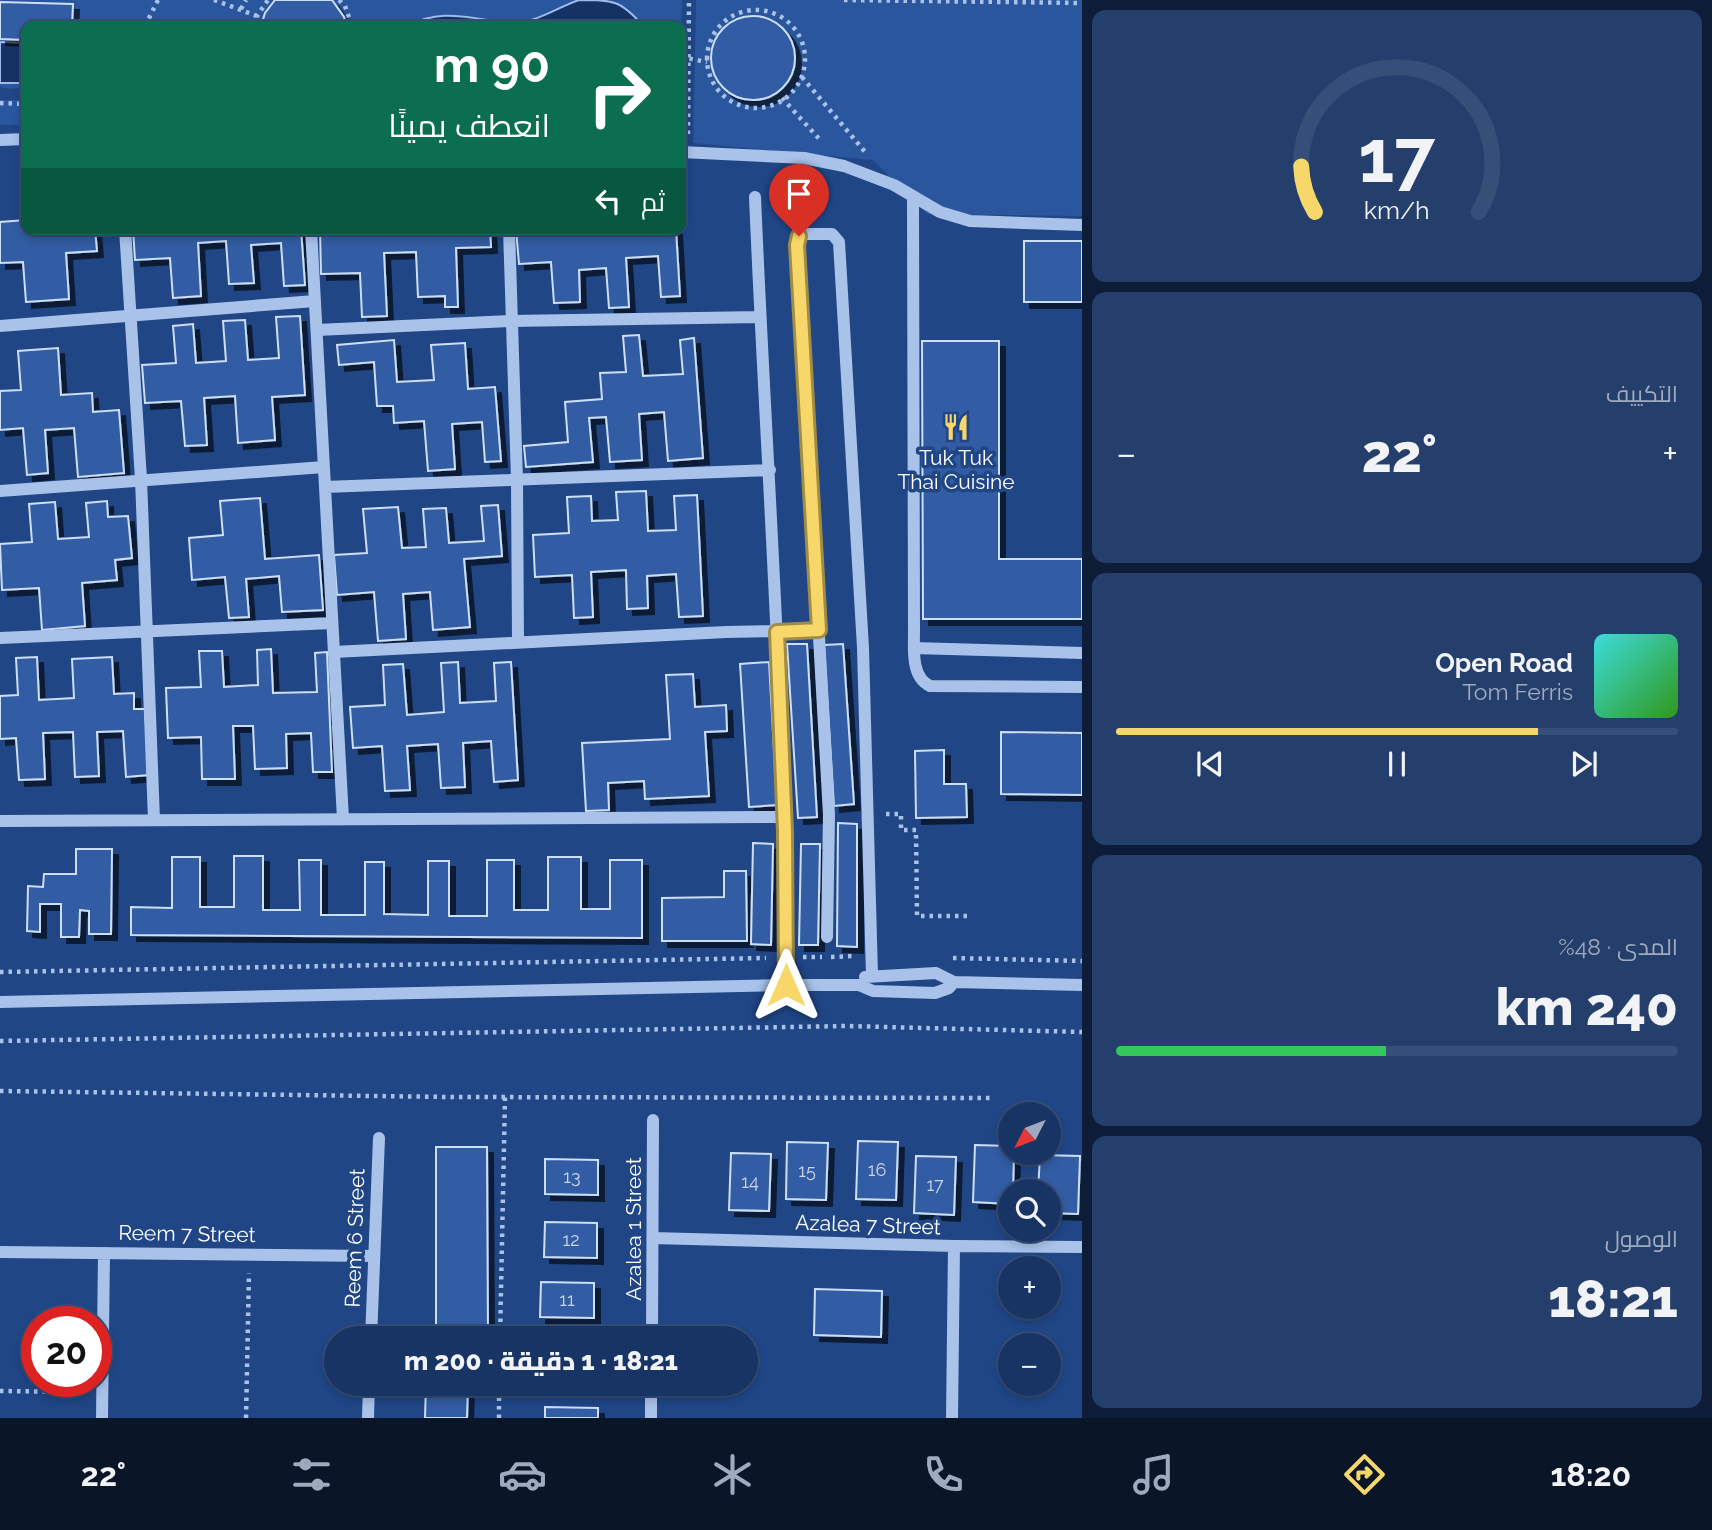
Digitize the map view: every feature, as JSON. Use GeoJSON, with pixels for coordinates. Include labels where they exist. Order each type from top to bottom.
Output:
{"type":"FeatureCollection","features":[{"type":"Feature","properties":{"kind":"street"},"geometry":{"type":"LineString","coordinates":[[0,140],[21,139]]}},
{"type":"Feature","properties":{"kind":"street"},"geometry":{"type":"LineString","coordinates":[[686,152],[804,158],[844,166],[875,177],[940,212],[970,221],[1082,225]]}},
{"type":"Feature","properties":{"kind":"street"},"geometry":{"type":"LineString","coordinates":[[755,197],[777,632],[784,817],[786,985]]}},
{"type":"Feature","properties":{"kind":"street"},"geometry":{"type":"LineString","coordinates":[[914,197],[917,674],[922,682],[930,686],[1082,687]]}},
{"type":"Feature","properties":{"kind":"street"},"geometry":{"type":"LineString","coordinates":[[827,937],[829,815],[797,245],[797,240],[804,234],[832,234],[839,242],[863,648],[872,975]]}},
{"type":"Feature","properties":{"kind":"street"},"geometry":{"type":"LineString","coordinates":[[125,235],[141,479],[154,820]]}},
{"type":"Feature","properties":{"kind":"street"},"geometry":{"type":"LineString","coordinates":[[311,235],[343,819]]}},
{"type":"Feature","properties":{"kind":"street"},"geometry":{"type":"LineString","coordinates":[[509,235],[519,642]]}},
{"type":"Feature","properties":{"kind":"street"},"geometry":{"type":"LineString","coordinates":[[0,326],[315,301]]}},
{"type":"Feature","properties":{"kind":"street"},"geometry":{"type":"LineString","coordinates":[[317,330],[511,321],[760,317]]}},
{"type":"Feature","properties":{"kind":"street"},"geometry":{"type":"LineString","coordinates":[[0,491],[324,467]]}},
{"type":"Feature","properties":{"kind":"street"},"geometry":{"type":"LineString","coordinates":[[325,487],[770,470]]}},
{"type":"Feature","properties":{"kind":"street"},"geometry":{"type":"LineString","coordinates":[[0,638],[332,622]]}},
{"type":"Feature","properties":{"kind":"street"},"geometry":{"type":"LineString","coordinates":[[334,652],[726,632],[819,630]]}},
{"type":"Feature","properties":{"kind":"street"},"geometry":{"type":"LineString","coordinates":[[915,648],[1082,653]]}},
{"type":"Feature","properties":{"kind":"street"},"geometry":{"type":"LineString","coordinates":[[0,821],[784,817]]}},
{"type":"Feature","properties":{"kind":"street"},"geometry":{"type":"LineString","coordinates":[[859,985],[865,977],[872,975],[936,973],[954,982],[1082,985]]}},
{"type":"Feature","properties":{"kind":"street"},"geometry":{"type":"LineString","coordinates":[[0,1002],[786,985],[859,985],[873,991],[935,993],[949,988],[954,982]]}},
{"type":"Feature","properties":{"kind":"street","name":"Azalea 1 Street"},"geometry":{"type":"LineString","coordinates":[[652,1326],[653,1120]]}},
{"type":"Feature","properties":{"kind":"street","name":"Reem 6 Street"},"geometry":{"type":"LineString","coordinates":[[371,1326],[379,1138]]}},
{"type":"Feature","properties":{"kind":"street","name":"Azalea 7 Street"},"geometry":{"type":"LineString","coordinates":[[653,1238],[1082,1247]]}},
{"type":"Feature","properties":{"kind":"street"},"geometry":{"type":"LineString","coordinates":[[952,1418],[954,1246]]}},
{"type":"Feature","properties":{"kind":"street","name":"Reem 7 Street"},"geometry":{"type":"LineString","coordinates":[[0,1252],[374,1256]]}},
{"type":"Feature","properties":{"kind":"street"},"geometry":{"type":"LineString","coordinates":[[103,1306],[104,1253]]}},
{"type":"Feature","properties":{"kind":"street"},"geometry":{"type":"LineString","coordinates":[[368,1418],[369,1396]]}},
{"type":"Feature","properties":{"kind":"street"},"geometry":{"type":"LineString","coordinates":[[651,1396],[651,1418]]}},
{"type":"Feature","properties":{"kind":"street"},"geometry":{"type":"LineString","coordinates":[[102,1397],[102,1418]]}},
{"type":"Feature","properties":{"kind":"path"},"geometry":{"type":"LineString","coordinates":[[148,21],[158,0]]}},
{"type":"Feature","properties":{"kind":"path"},"geometry":{"type":"LineString","coordinates":[[214,0],[257,16]]}},
{"type":"Feature","properties":{"kind":"path"},"geometry":{"type":"LineString","coordinates":[[241,9],[246,0]]}},
{"type":"Feature","properties":{"kind":"path"},"geometry":{"type":"LineString","coordinates":[[256,21],[268,0]]}},
{"type":"Feature","properties":{"kind":"path"},"geometry":{"type":"LineString","coordinates":[[339,0],[345,6],[350,21]]}},
{"type":"Feature","properties":{"kind":"path"},"geometry":{"type":"LineString","coordinates":[[686,114],[689,0]]}},
{"type":"Feature","properties":{"kind":"path"},"geometry":{"type":"LineString","coordinates":[[844,0],[1082,3]]}},
{"type":"Feature","properties":{"kind":"path"},"geometry":{"type":"LineString","coordinates":[[755,10],[771,12],[785,19],[796,31],[803,45],[805,60],[802,77],[793,91],[782,98],[765,107],[748,108],[719,92],[710,78],[708,46],[715,32],[726,20],[755,10]]}},
{"type":"Feature","properties":{"kind":"path"},"geometry":{"type":"LineString","coordinates":[[686,58],[707,62]]}},
{"type":"Feature","properties":{"kind":"path"},"geometry":{"type":"LineString","coordinates":[[802,77],[869,156]]}},
{"type":"Feature","properties":{"kind":"path"},"geometry":{"type":"LineString","coordinates":[[782,98],[844,166]]}},
{"type":"Feature","properties":{"kind":"path"},"geometry":{"type":"LineString","coordinates":[[0,103],[21,104]]}},
{"type":"Feature","properties":{"kind":"path"},"geometry":{"type":"LineString","coordinates":[[866,814],[901,814],[901,830],[916,830],[917,916],[971,916]]}},
{"type":"Feature","properties":{"kind":"path"},"geometry":{"type":"LineString","coordinates":[[0,972],[870,956]]}},
{"type":"Feature","properties":{"kind":"path"},"geometry":{"type":"LineString","coordinates":[[949,958],[1082,961]]}},
{"type":"Feature","properties":{"kind":"path"},"geometry":{"type":"LineString","coordinates":[[0,1041],[846,1026],[1082,1032]]}},
{"type":"Feature","properties":{"kind":"path"},"geometry":{"type":"LineString","coordinates":[[0,1091],[505,1097],[994,1098]]}},
{"type":"Feature","properties":{"kind":"path"},"geometry":{"type":"LineString","coordinates":[[500,1326],[505,1097]]}},
{"type":"Feature","properties":{"kind":"path"},"geometry":{"type":"LineString","coordinates":[[246,1418],[249,1255]]}},
{"type":"Feature","properties":{"kind":"path"},"geometry":{"type":"LineString","coordinates":[[0,1391],[21,1391]]}},
{"type":"Feature","properties":{"kind":"path"},"geometry":{"type":"LineString","coordinates":[[499,1396],[499,1418]]}},
{"type":"Feature","properties":{"kind":"shaded area"},"geometry":{"type":"Polygon","coordinates":[[[0,0],[275,0],[263,21],[21,21],[21,88],[0,87],[0,0]]]}},
{"type":"Feature","properties":{"kind":"shaded area"},"geometry":{"type":"Polygon","coordinates":[[[332,0],[579,0],[553,13],[520,21],[475,19],[455,15],[418,21],[345,21],[332,0]]]}},
{"type":"Feature","properties":{"kind":"shaded area"},"geometry":{"type":"Polygon","coordinates":[[[579,0],[600,0],[622,6],[638,21],[525,21],[579,0]]]}},
{"type":"Feature","properties":{"kind":"shaded area"},"geometry":{"type":"Polygon","coordinates":[[[608,0],[682,0],[681,21],[639,21],[628,8],[608,0]]]}},
{"type":"Feature","properties":{"kind":"shaded area"},"geometry":{"type":"Polygon","coordinates":[[[696,0],[1082,0],[1082,216],[927,214],[873,160],[693,143],[696,0]],[[749,16],[728,26],[714,44],[711,64],[714,75],[722,86],[742,101],[762,101],[779,92],[791,76],[796,57],[792,38],[777,23],[749,16]]]}},
{"type":"Feature","properties":{"kind":"shaded area"},"geometry":{"type":"Polygon","coordinates":[[[462,16],[496,21],[420,21],[435,17],[462,16]]]}},
{"type":"Feature","properties":{"kind":"shaded area"},"geometry":{"type":"Polygon","coordinates":[[[0,42],[21,43],[21,83],[0,83],[0,42]]]}},
{"type":"Feature","properties":{"kind":"shaded area"},"geometry":{"type":"Polygon","coordinates":[[[0,100],[21,100],[21,125],[0,125],[0,100]]]}},
{"type":"Feature","properties":{"kind":"building"},"geometry":{"type":"Polygon","coordinates":[[[275,0],[332,0],[345,21],[263,21],[275,0]]]}},
{"type":"Feature","properties":{"kind":"building"},"geometry":{"type":"Polygon","coordinates":[[[0,2],[73,4],[72,21],[21,21],[21,40],[0,39],[0,2]]]}},
{"type":"Feature","properties":{"kind":"building"},"geometry":{"type":"Polygon","coordinates":[[[745,16],[761,16],[777,23],[788,34],[795,50],[792,74],[783,88],[761,100],[745,100],[729,93],[718,82],[711,66],[711,50],[718,34],[729,23],[745,16]]]}},
{"type":"Feature","properties":{"kind":"building"},"geometry":{"type":"Polygon","coordinates":[[[21,220],[21,235],[96,235],[97,251],[66,253],[69,299],[26,302],[23,262],[0,263],[0,222],[21,220]]]}},
{"type":"Feature","properties":{"kind":"building"},"geometry":{"type":"Polygon","coordinates":[[[133,235],[301,235],[305,285],[284,286],[281,243],[251,245],[254,283],[229,284],[226,241],[198,243],[201,296],[173,298],[170,258],[135,260],[133,235]]]}},
{"type":"Feature","properties":{"kind":"building"},"geometry":{"type":"Polygon","coordinates":[[[320,235],[490,235],[491,247],[456,248],[458,307],[445,307],[445,296],[418,297],[416,252],[384,253],[387,316],[362,317],[360,273],[321,274],[320,235]]]}},
{"type":"Feature","properties":{"kind":"building"},"geometry":{"type":"Polygon","coordinates":[[[517,235],[676,235],[680,296],[661,297],[658,256],[626,258],[629,307],[609,308],[606,268],[579,270],[580,302],[554,303],[551,262],[519,264],[517,235]]]}},
{"type":"Feature","properties":{"kind":"building"},"geometry":{"type":"Polygon","coordinates":[[[1024,241],[1082,241],[1082,302],[1024,302],[1024,241]]]}},
{"type":"Feature","properties":{"kind":"building"},"geometry":{"type":"Polygon","coordinates":[[[300,316],[305,395],[272,397],[275,440],[238,443],[235,396],[204,398],[207,445],[185,446],[181,401],[145,403],[142,365],[176,363],[173,326],[193,324],[196,363],[226,361],[223,321],[245,320],[248,360],[279,358],[276,317],[300,316]]]}},
{"type":"Feature","properties":{"kind":"building"},"geometry":{"type":"Polygon","coordinates":[[[639,335],[643,376],[683,374],[680,340],[694,338],[703,458],[668,461],[664,412],[639,414],[642,460],[610,462],[606,417],[589,418],[593,462],[526,467],[524,446],[568,442],[565,402],[602,399],[600,373],[626,372],[623,336],[639,335]]]}},
{"type":"Feature","properties":{"kind":"building"},"geometry":{"type":"Polygon","coordinates":[[[394,340],[397,382],[434,380],[431,345],[465,343],[468,389],[495,387],[501,461],[485,462],[482,422],[452,424],[455,469],[428,471],[424,421],[394,423],[393,406],[377,406],[374,362],[339,365],[337,345],[394,340]]]}},
{"type":"Feature","properties":{"kind":"building"},"geometry":{"type":"Polygon","coordinates":[[[922,341],[999,341],[999,559],[1082,559],[1082,619],[923,619],[922,341]]]}},
{"type":"Feature","properties":{"kind":"building"},"geometry":{"type":"Polygon","coordinates":[[[58,348],[61,395],[92,393],[93,412],[119,410],[124,473],[78,477],[74,428],[45,430],[48,473],[27,475],[23,428],[0,430],[0,391],[21,390],[18,351],[58,348]]]}},
{"type":"Feature","properties":{"kind":"building"},"geometry":{"type":"Polygon","coordinates":[[[646,491],[648,531],[676,530],[674,496],[697,495],[703,616],[679,617],[676,574],[647,576],[648,608],[627,609],[626,570],[591,572],[593,617],[574,618],[572,575],[535,577],[533,535],[569,533],[567,497],[591,496],[592,521],[618,520],[616,492],[646,491]]]}},
{"type":"Feature","properties":{"kind":"building"},"geometry":{"type":"Polygon","coordinates":[[[260,498],[265,559],[319,555],[323,610],[282,612],[279,576],[246,579],[249,617],[229,618],[225,577],[192,580],[189,538],[223,535],[220,501],[260,498]]]}},
{"type":"Feature","properties":{"kind":"building"},"geometry":{"type":"Polygon","coordinates":[[[107,501],[108,517],[128,516],[132,558],[115,560],[117,580],[82,583],[85,626],[42,630],[39,588],[2,590],[0,544],[32,542],[29,504],[55,502],[58,539],[89,537],[86,503],[107,501]]]}},
{"type":"Feature","properties":{"kind":"building"},"geometry":{"type":"Polygon","coordinates":[[[498,505],[502,556],[464,559],[470,627],[433,630],[430,592],[403,594],[406,639],[378,641],[374,592],[337,595],[334,555],[367,553],[363,509],[398,507],[402,548],[426,547],[423,509],[446,508],[449,543],[484,541],[481,506],[498,505]]]}},
{"type":"Feature","properties":{"kind":"building"},"geometry":{"type":"Polygon","coordinates":[[[787,644],[807,644],[817,817],[798,818],[787,644]]]}},
{"type":"Feature","properties":{"kind":"building"},"geometry":{"type":"Polygon","coordinates":[[[843,644],[854,804],[834,806],[824,645],[843,644]]]}},
{"type":"Feature","properties":{"kind":"building"},"geometry":{"type":"Polygon","coordinates":[[[271,649],[273,693],[317,692],[315,653],[327,652],[332,772],[313,772],[311,733],[286,734],[287,768],[255,769],[253,726],[233,726],[235,779],[202,779],[201,737],[168,738],[166,688],[201,687],[199,651],[222,651],[224,687],[258,685],[257,650],[271,649]]]}},
{"type":"Feature","properties":{"kind":"building"},"geometry":{"type":"Polygon","coordinates":[[[37,657],[39,700],[74,698],[72,659],[112,657],[114,694],[134,693],[134,709],[145,709],[149,775],[126,777],[123,731],[97,732],[99,776],[75,777],[73,732],[43,733],[45,779],[19,780],[16,738],[0,739],[0,696],[18,695],[16,658],[37,657]]]}},
{"type":"Feature","properties":{"kind":"building"},"geometry":{"type":"Polygon","coordinates":[[[458,662],[460,703],[496,701],[494,663],[511,662],[518,780],[494,782],[491,741],[463,743],[465,787],[441,788],[438,744],[407,746],[410,790],[385,791],[382,746],[353,748],[350,707],[385,705],[383,665],[403,664],[407,715],[444,712],[441,663],[458,662]]]}},
{"type":"Feature","properties":{"kind":"building"},"geometry":{"type":"Polygon","coordinates":[[[769,662],[777,805],[749,807],[740,664],[769,662]]]}},
{"type":"Feature","properties":{"kind":"building"},"geometry":{"type":"Polygon","coordinates":[[[693,674],[695,707],[726,705],[727,731],[705,732],[709,796],[645,799],[644,781],[608,783],[609,810],[586,811],[582,743],[670,739],[666,675],[693,674]]]}},
{"type":"Feature","properties":{"kind":"building"},"geometry":{"type":"Polygon","coordinates":[[[1001,732],[1082,733],[1082,795],[1001,794],[1001,732]]]}},
{"type":"Feature","properties":{"kind":"building"},"geometry":{"type":"Polygon","coordinates":[[[944,750],[944,784],[966,784],[967,817],[916,818],[915,751],[944,750]]]}},
{"type":"Feature","properties":{"kind":"building"},"geometry":{"type":"Polygon","coordinates":[[[838,823],[857,824],[857,947],[837,946],[838,823]]]}},
{"type":"Feature","properties":{"kind":"building"},"geometry":{"type":"Polygon","coordinates":[[[753,843],[773,844],[771,945],[751,944],[753,843]]]}},
{"type":"Feature","properties":{"kind":"building"},"geometry":{"type":"Polygon","coordinates":[[[801,844],[820,844],[818,945],[799,945],[801,844]]]}},
{"type":"Feature","properties":{"kind":"building"},"geometry":{"type":"Polygon","coordinates":[[[76,849],[112,849],[111,934],[89,934],[89,911],[80,910],[79,937],[61,937],[61,904],[40,904],[40,932],[27,931],[28,886],[43,887],[44,874],[76,874],[76,849]]]}},
{"type":"Feature","properties":{"kind":"building"},"geometry":{"type":"Polygon","coordinates":[[[234,856],[263,856],[263,910],[300,910],[299,860],[321,860],[321,915],[365,915],[365,862],[384,862],[384,914],[428,915],[428,861],[449,861],[449,916],[487,916],[487,860],[514,860],[514,910],[548,910],[548,857],[581,857],[581,909],[610,909],[610,860],[642,860],[642,938],[131,935],[131,907],[172,908],[172,857],[200,857],[200,907],[234,907],[234,856]]]}},
{"type":"Feature","properties":{"kind":"building"},"geometry":{"type":"Polygon","coordinates":[[[724,871],[746,871],[747,941],[662,941],[662,898],[724,897],[724,871]]]}},
{"type":"Feature","properties":{"kind":"building"},"geometry":{"type":"Polygon","coordinates":[[[858,1141],[898,1142],[896,1200],[856,1199],[858,1141]]]}},
{"type":"Feature","properties":{"kind":"building"},"geometry":{"type":"Polygon","coordinates":[[[787,1142],[828,1143],[826,1200],[786,1199],[787,1142]]]}},
{"type":"Feature","properties":{"kind":"building"},"geometry":{"type":"Polygon","coordinates":[[[975,1145],[998,1146],[998,1166],[1014,1166],[1013,1179],[998,1179],[998,1203],[973,1202],[975,1145]]]}},
{"type":"Feature","properties":{"kind":"building"},"geometry":{"type":"Polygon","coordinates":[[[436,1147],[487,1147],[488,1326],[436,1326],[436,1147]]]}},
{"type":"Feature","properties":{"kind":"building"},"geometry":{"type":"Polygon","coordinates":[[[731,1153],[771,1154],[769,1211],[729,1210],[731,1153]]]}},
{"type":"Feature","properties":{"kind":"building"},"geometry":{"type":"Polygon","coordinates":[[[916,1156],[956,1157],[954,1215],[914,1213],[916,1156]]]}},
{"type":"Feature","properties":{"kind":"building"},"geometry":{"type":"Polygon","coordinates":[[[1061,1156],[1080,1156],[1078,1214],[1061,1213],[1061,1179],[1039,1179],[1039,1166],[1060,1166],[1061,1156]]]}},
{"type":"Feature","properties":{"kind":"building"},"geometry":{"type":"Polygon","coordinates":[[[545,1159],[598,1160],[598,1195],[545,1194],[545,1159]]]}},
{"type":"Feature","properties":{"kind":"building"},"geometry":{"type":"Polygon","coordinates":[[[545,1222],[597,1223],[597,1258],[544,1257],[545,1222]]]}},
{"type":"Feature","properties":{"kind":"building"},"geometry":{"type":"Polygon","coordinates":[[[541,1282],[594,1283],[594,1318],[540,1317],[541,1282]]]}},
{"type":"Feature","properties":{"kind":"building"},"geometry":{"type":"Polygon","coordinates":[[[815,1289],[882,1291],[881,1337],[814,1335],[815,1289]]]}},
{"type":"Feature","properties":{"kind":"building"},"geometry":{"type":"Polygon","coordinates":[[[426,1396],[468,1396],[467,1418],[425,1418],[426,1396]]]}},
{"type":"Feature","properties":{"kind":"building"},"geometry":{"type":"Polygon","coordinates":[[[545,1407],[598,1408],[598,1418],[545,1418],[545,1407]]]}},
{"type":"Feature","properties":{"kind":"place","name":"Tuk Tuk Thai Cuisine"},"geometry":{"type":"Point","coordinates":[956,427]}},
{"type":"Feature","properties":{"kind":"route"},"geometry":{"type":"LineString","coordinates":[[786,985],[785,832],[777,632],[819,630],[797,245],[799,236]]}}]}
